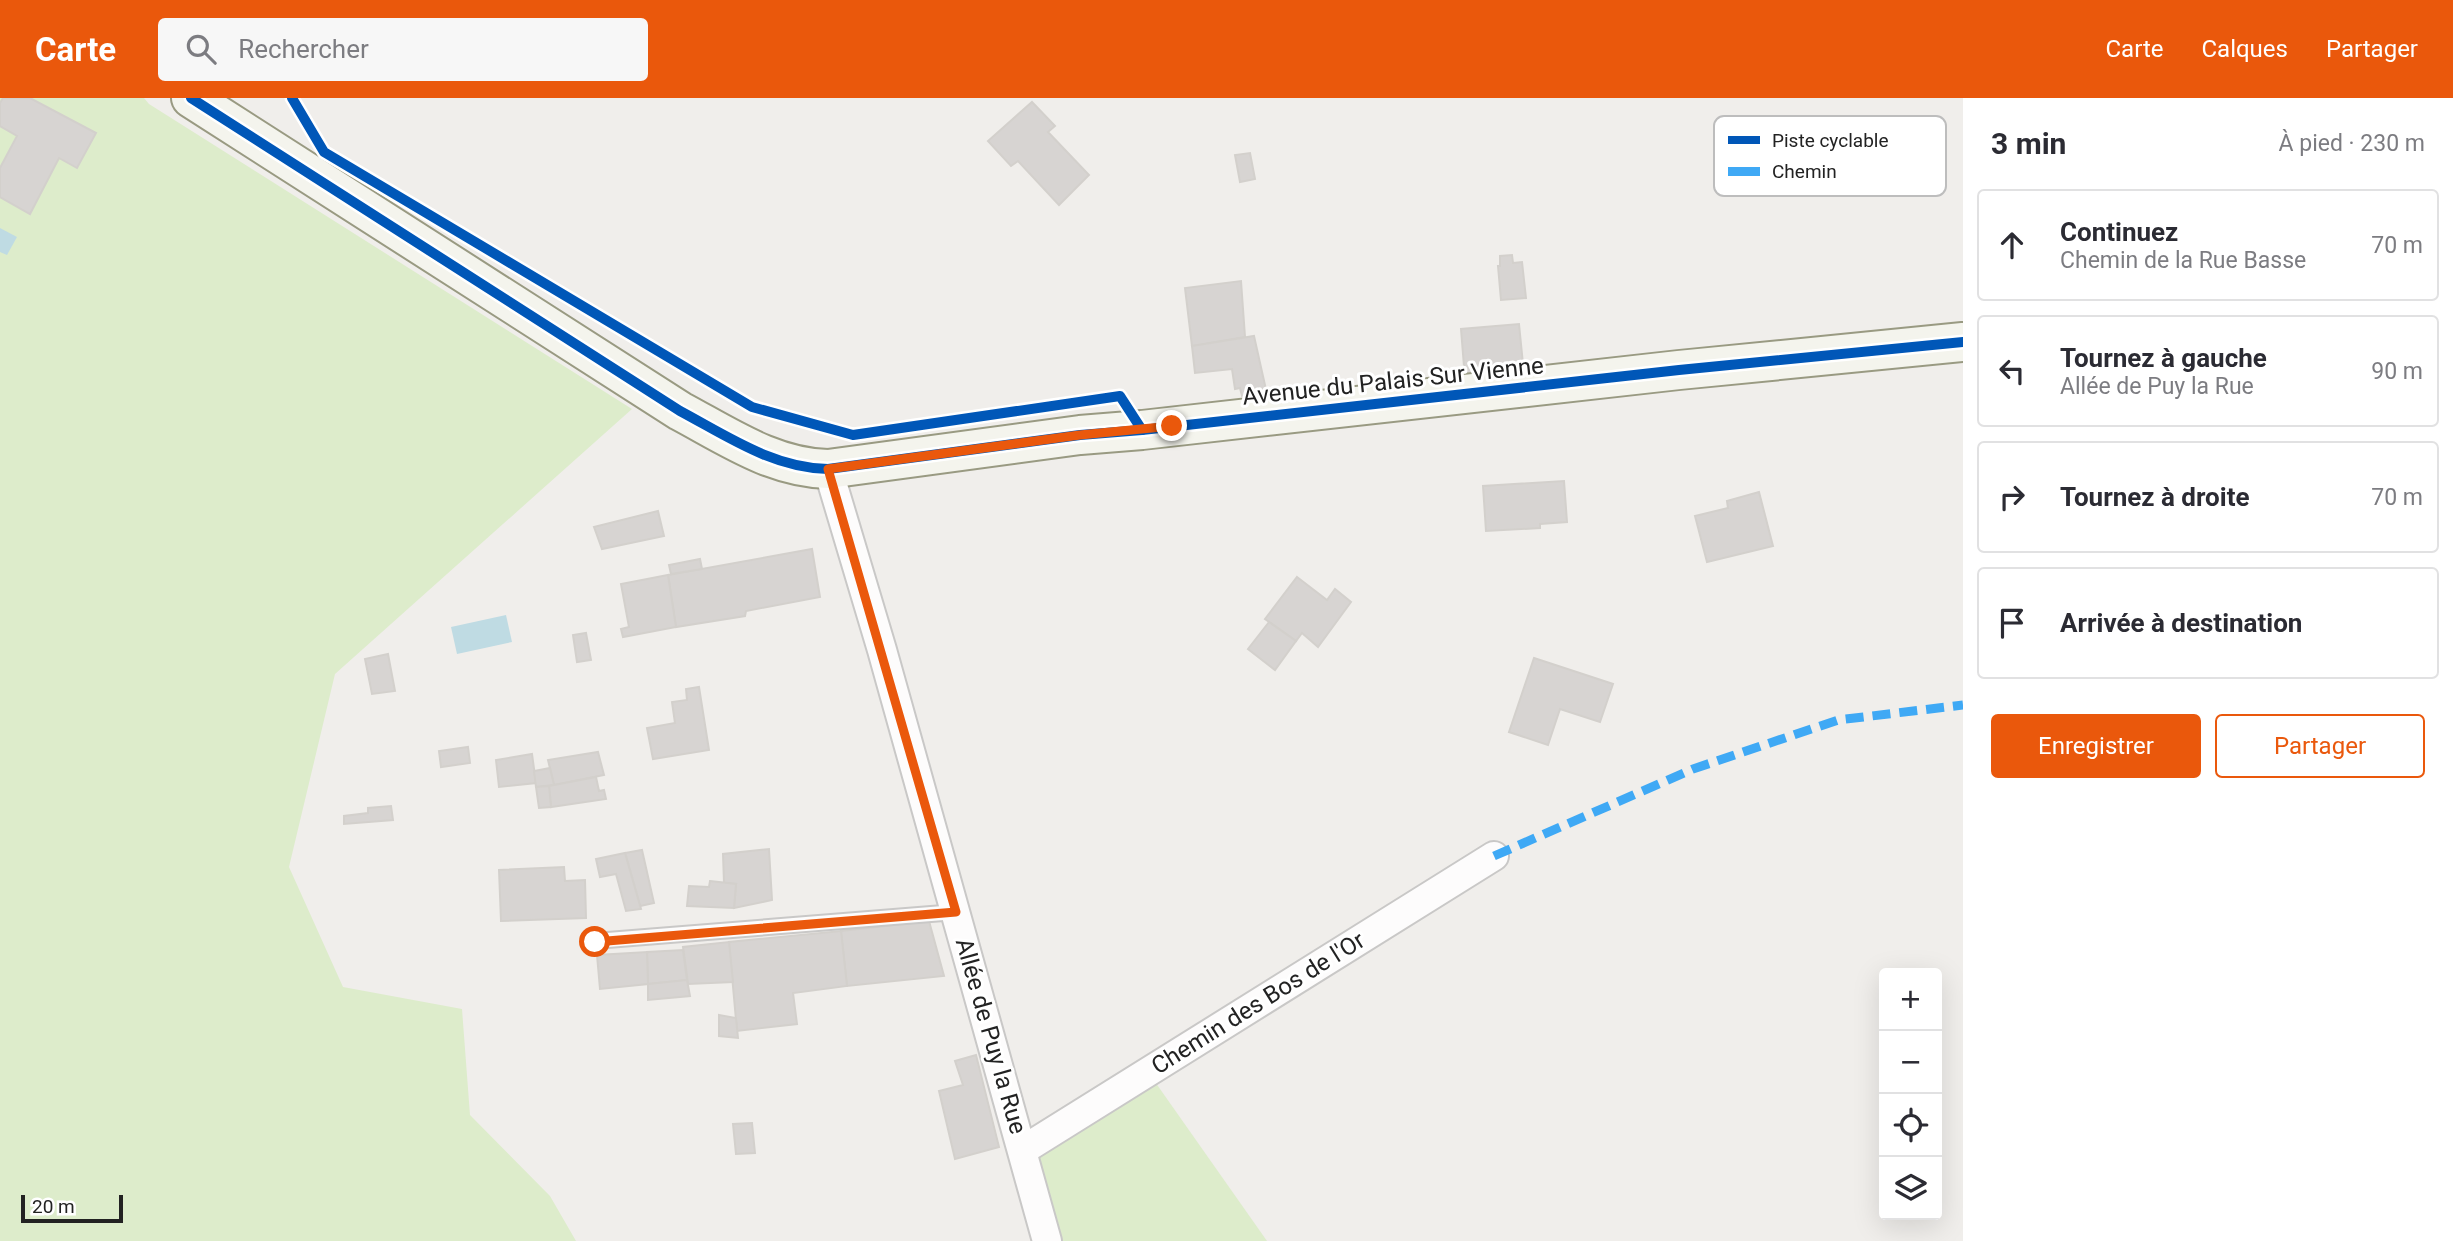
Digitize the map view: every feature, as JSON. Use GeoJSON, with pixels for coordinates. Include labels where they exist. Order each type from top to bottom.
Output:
{"type":"FeatureCollection","features":[{"type":"Feature","properties":{"kind":"main road","name":"Avenue du Palais Sur Vienne"},"geometry":{"type":"LineString","coordinates":[[191,98],[680,411],[764,456],[805,469],[828,469],[1080,435],[1963,342]]}},
{"type":"Feature","properties":{"kind":"street","name":"Allée de Puy la Rue"},"geometry":{"type":"LineString","coordinates":[[828,469],[956,912],[1047,1241]]}},
{"type":"Feature","properties":{"kind":"street","name":"Chemin des Bos de l'Or"},"geometry":{"type":"LineString","coordinates":[[1023,1150],[1494,856]]}},
{"type":"Feature","properties":{"kind":"lane"},"geometry":{"type":"LineString","coordinates":[[595,942],[956,912]]}},
{"type":"Feature","properties":{"kind":"green space"},"geometry":{"type":"Polygon","coordinates":[[[0,98],[144,98],[149,104],[632,409],[335,674],[289,867],[343,987],[462,1009],[470,1115],[550,1196],[576,1241],[0,1241],[0,98]]]}},
{"type":"Feature","properties":{"kind":"green space"},"geometry":{"type":"Polygon","coordinates":[[[1153,1079],[1267,1241],[1059,1241],[1038,1171],[1038,1154],[1153,1079]]]}},
{"type":"Feature","properties":{"kind":"water"},"geometry":{"type":"Polygon","coordinates":[[[0,228],[17,237],[7,255],[0,252],[0,228]]]}},
{"type":"Feature","properties":{"kind":"water"},"geometry":{"type":"Polygon","coordinates":[[[506,615],[512,642],[457,654],[451,627],[506,615]]]}},
{"type":"Feature","properties":{"kind":"building"},"geometry":{"type":"Polygon","coordinates":[[[3,98],[30,98],[96,133],[77,168],[59,158],[30,214],[0,197],[0,168],[17,136],[0,126],[0,103],[3,98]]]}},
{"type":"Feature","properties":{"kind":"building"},"geometry":{"type":"Polygon","coordinates":[[[1032,102],[1055,126],[1048,132],[1089,175],[1059,205],[1018,161],[1011,166],[988,141],[1032,102]]]}},
{"type":"Feature","properties":{"kind":"building"},"geometry":{"type":"Polygon","coordinates":[[[1250,153],[1255,179],[1240,182],[1235,155],[1250,153]]]}},
{"type":"Feature","properties":{"kind":"building"},"geometry":{"type":"Polygon","coordinates":[[[1512,255],[1513,263],[1522,262],[1526,298],[1501,300],[1498,266],[1500,256],[1512,255]]]}},
{"type":"Feature","properties":{"kind":"building"},"geometry":{"type":"Polygon","coordinates":[[[1241,281],[1245,337],[1192,346],[1185,288],[1241,281]]]}},
{"type":"Feature","properties":{"kind":"building"},"geometry":{"type":"Polygon","coordinates":[[[1519,324],[1524,374],[1465,379],[1461,329],[1519,324]]]}},
{"type":"Feature","properties":{"kind":"building"},"geometry":{"type":"Polygon","coordinates":[[[1254,336],[1267,394],[1242,396],[1240,388],[1235,389],[1232,369],[1195,373],[1192,346],[1254,336]]]}},
{"type":"Feature","properties":{"kind":"building"},"geometry":{"type":"Polygon","coordinates":[[[1564,481],[1567,522],[1540,524],[1540,528],[1486,531],[1483,486],[1564,481]]]}},
{"type":"Feature","properties":{"kind":"building"},"geometry":{"type":"Polygon","coordinates":[[[1759,492],[1773,546],[1707,562],[1695,516],[1728,508],[1727,501],[1759,492]]]}},
{"type":"Feature","properties":{"kind":"building"},"geometry":{"type":"Polygon","coordinates":[[[658,511],[664,536],[602,549],[594,527],[658,511]]]}},
{"type":"Feature","properties":{"kind":"building"},"geometry":{"type":"Polygon","coordinates":[[[812,549],[820,597],[746,611],[745,616],[676,627],[668,575],[812,549]]]}},
{"type":"Feature","properties":{"kind":"building"},"geometry":{"type":"Polygon","coordinates":[[[700,559],[702,569],[671,574],[669,565],[700,559]]]}},
{"type":"Feature","properties":{"kind":"building"},"geometry":{"type":"Polygon","coordinates":[[[668,575],[676,627],[623,637],[621,629],[629,627],[621,584],[668,575]]]}},
{"type":"Feature","properties":{"kind":"building"},"geometry":{"type":"Polygon","coordinates":[[[1297,577],[1327,600],[1335,589],[1351,602],[1318,647],[1302,633],[1296,641],[1265,619],[1297,577]]]}},
{"type":"Feature","properties":{"kind":"building"},"geometry":{"type":"Polygon","coordinates":[[[1269,622],[1296,641],[1275,670],[1248,649],[1269,622]]]}},
{"type":"Feature","properties":{"kind":"building"},"geometry":{"type":"Polygon","coordinates":[[[586,633],[591,660],[577,662],[573,635],[586,633]]]}},
{"type":"Feature","properties":{"kind":"building"},"geometry":{"type":"Polygon","coordinates":[[[388,654],[395,691],[372,694],[365,659],[388,654]]]}},
{"type":"Feature","properties":{"kind":"building"},"geometry":{"type":"Polygon","coordinates":[[[1534,658],[1613,684],[1600,722],[1560,709],[1548,745],[1509,732],[1534,658]]]}},
{"type":"Feature","properties":{"kind":"building"},"geometry":{"type":"Polygon","coordinates":[[[699,687],[709,750],[653,759],[647,728],[675,723],[672,702],[687,700],[686,689],[699,687]]]}},
{"type":"Feature","properties":{"kind":"building"},"geometry":{"type":"Polygon","coordinates":[[[468,747],[470,763],[441,767],[439,751],[468,747]]]}},
{"type":"Feature","properties":{"kind":"building"},"geometry":{"type":"Polygon","coordinates":[[[598,752],[604,775],[554,785],[548,760],[598,752]]]}},
{"type":"Feature","properties":{"kind":"building"},"geometry":{"type":"Polygon","coordinates":[[[532,754],[536,783],[499,787],[496,760],[532,754]]]}},
{"type":"Feature","properties":{"kind":"building"},"geometry":{"type":"Polygon","coordinates":[[[550,768],[554,785],[536,787],[534,771],[550,768]]]}},
{"type":"Feature","properties":{"kind":"building"},"geometry":{"type":"Polygon","coordinates":[[[596,777],[599,791],[604,790],[606,799],[551,807],[549,786],[596,777]]]}},
{"type":"Feature","properties":{"kind":"building"},"geometry":{"type":"Polygon","coordinates":[[[549,786],[551,807],[539,808],[536,787],[549,786]]]}},
{"type":"Feature","properties":{"kind":"building"},"geometry":{"type":"Polygon","coordinates":[[[391,806],[393,820],[344,824],[344,816],[368,813],[368,808],[391,806]]]}},
{"type":"Feature","properties":{"kind":"building"},"geometry":{"type":"Polygon","coordinates":[[[769,849],[772,900],[734,908],[736,884],[724,883],[723,854],[769,849]]]}},
{"type":"Feature","properties":{"kind":"building"},"geometry":{"type":"Polygon","coordinates":[[[642,850],[654,903],[640,906],[625,853],[642,850]]]}},
{"type":"Feature","properties":{"kind":"building"},"geometry":{"type":"Polygon","coordinates":[[[625,853],[641,909],[626,911],[616,874],[600,877],[596,859],[625,853]]]}},
{"type":"Feature","properties":{"kind":"building"},"geometry":{"type":"Polygon","coordinates":[[[564,867],[565,881],[585,880],[586,918],[501,921],[499,870],[564,867]]]}},
{"type":"Feature","properties":{"kind":"building"},"geometry":{"type":"Polygon","coordinates":[[[710,881],[736,884],[734,908],[687,906],[689,886],[709,887],[710,881]]]}},
{"type":"Feature","properties":{"kind":"building"},"geometry":{"type":"Polygon","coordinates":[[[929,921],[944,976],[847,986],[841,931],[929,921]]]}},
{"type":"Feature","properties":{"kind":"building"},"geometry":{"type":"Polygon","coordinates":[[[841,931],[847,986],[793,993],[797,1024],[737,1031],[729,942],[841,931]]]}},
{"type":"Feature","properties":{"kind":"building"},"geometry":{"type":"Polygon","coordinates":[[[729,942],[733,982],[688,984],[683,947],[729,942]]]}},
{"type":"Feature","properties":{"kind":"building"},"geometry":{"type":"Polygon","coordinates":[[[683,950],[687,980],[648,984],[647,952],[683,950]]]}},
{"type":"Feature","properties":{"kind":"building"},"geometry":{"type":"Polygon","coordinates":[[[647,952],[648,984],[600,989],[597,955],[647,952]]]}},
{"type":"Feature","properties":{"kind":"building"},"geometry":{"type":"Polygon","coordinates":[[[687,980],[690,996],[648,1000],[648,984],[687,980]]]}},
{"type":"Feature","properties":{"kind":"building"},"geometry":{"type":"Polygon","coordinates":[[[719,1015],[736,1018],[738,1038],[719,1036],[719,1015]]]}},
{"type":"Feature","properties":{"kind":"building"},"geometry":{"type":"Polygon","coordinates":[[[976,1055],[999,1147],[955,1159],[939,1091],[963,1085],[955,1061],[976,1055]]]}},
{"type":"Feature","properties":{"kind":"building"},"geometry":{"type":"Polygon","coordinates":[[[752,1123],[755,1153],[736,1154],[733,1124],[752,1123]]]}},
{"type":"Feature","properties":{"kind":"marked path"},"geometry":{"type":"LineString","coordinates":[[1494,856],[1693,769],[1838,720],[1963,705]]}},
{"type":"Feature","properties":{"kind":"cycle path"},"geometry":{"type":"LineString","coordinates":[[191,98],[680,411],[769,457],[808,467],[828,469],[1080,435],[1963,342]]}},
{"type":"Feature","properties":{"kind":"cycle path"},"geometry":{"type":"LineString","coordinates":[[292,98],[324,152],[752,407],[853,435],[1120,396],[1142,430]]}},
{"type":"Feature","properties":{"kind":"route"},"geometry":{"type":"LineString","coordinates":[[595,942],[956,912],[828,469],[1080,435],[1172,426]]}}]}
